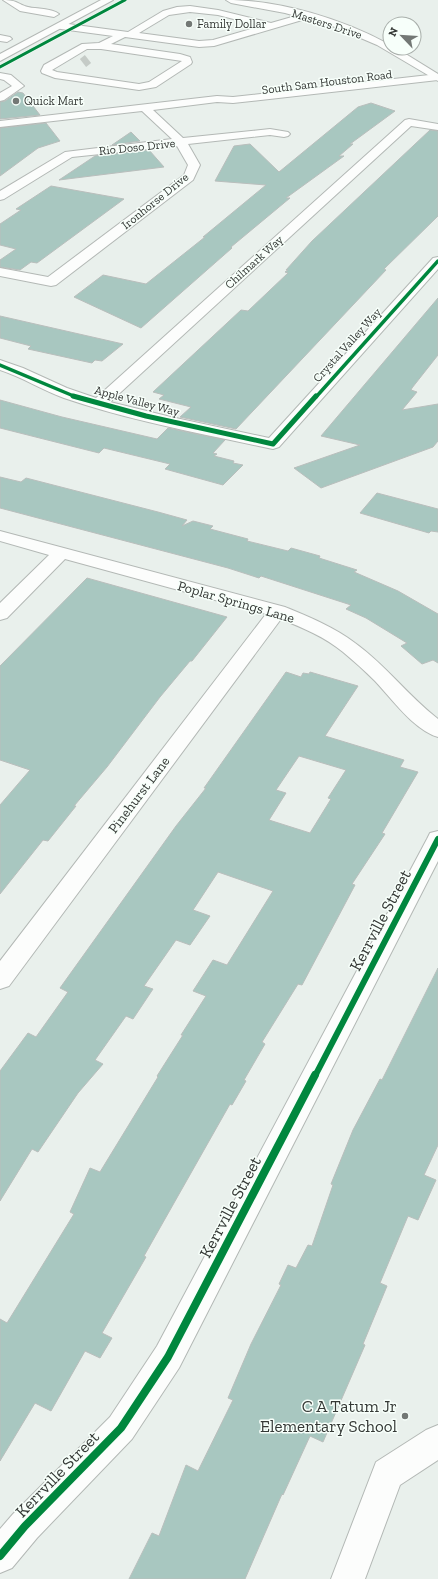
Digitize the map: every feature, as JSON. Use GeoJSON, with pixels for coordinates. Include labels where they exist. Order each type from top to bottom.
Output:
{"type":"FeatureCollection","features":[{"type":"Feature","properties":{"kind":"street"},"geometry":{"type":"LineString","coordinates":[[8,0],[23,9],[58,13],[41,21]]}},
{"type":"Feature","properties":{"kind":"street"},"geometry":{"type":"LineString","coordinates":[[0,58],[108,0]]}},
{"type":"Feature","properties":{"kind":"street","name":"Masters Drive"},"geometry":{"type":"LineString","coordinates":[[231,0],[306,16],[350,29],[373,39],[426,70]]}},
{"type":"Feature","properties":{"kind":"street","name":"Masters Drive"},"geometry":{"type":"LineString","coordinates":[[273,0],[346,17]]}},
{"type":"Feature","properties":{"kind":"street"},"geometry":{"type":"LineString","coordinates":[[94,56],[106,46],[166,13],[174,11],[190,9],[234,15],[271,26]]}},
{"type":"Feature","properties":{"kind":"street"},"geometry":{"type":"LineString","coordinates":[[61,26],[192,44],[223,40],[325,11]]}},
{"type":"Feature","properties":{"kind":"street"},"geometry":{"type":"LineString","coordinates":[[140,28],[223,40]]}},
{"type":"Feature","properties":{"kind":"street"},"geometry":{"type":"LineString","coordinates":[[85,46],[106,46],[180,57],[186,59],[187,62],[152,85],[139,87],[59,76],[46,71],[48,67],[85,46]]}},
{"type":"Feature","properties":{"kind":"street"},"geometry":{"type":"LineString","coordinates":[[59,76],[77,66]]}},
{"type":"Feature","properties":{"kind":"street","name":"South Sam Houston Road"},"geometry":{"type":"LineString","coordinates":[[217,99],[223,96],[273,88],[426,70],[438,75]]}},
{"type":"Feature","properties":{"kind":"street","name":"South Sam Houston Road"},"geometry":{"type":"LineString","coordinates":[[0,124],[217,99],[233,100],[438,75]]}},
{"type":"Feature","properties":{"kind":"street"},"geometry":{"type":"LineString","coordinates":[[0,76],[7,77],[19,86],[0,98]]}},
{"type":"Feature","properties":{"kind":"street","name":"Ironhorse Drive"},"geometry":{"type":"LineString","coordinates":[[0,272],[51,282],[189,176],[194,164],[181,142],[144,107]]}},
{"type":"Feature","properties":{"kind":"street","name":"Chilmark Way"},"geometry":{"type":"LineString","coordinates":[[99,403],[409,122],[438,127]]}},
{"type":"Feature","properties":{"kind":"street","name":"Rio Doso Drive"},"geometry":{"type":"LineString","coordinates":[[0,196],[6,188],[69,154],[270,132],[284,134]]}},
{"type":"Feature","properties":{"kind":"street","name":"Crystal Valley Way"},"geometry":{"type":"LineString","coordinates":[[273,444],[438,261]]}},
{"type":"Feature","properties":{"kind":"street","name":"Apple Valley Way"},"geometry":{"type":"LineString","coordinates":[[0,365],[51,388],[99,403],[164,421],[273,444]]}},
{"type":"Feature","properties":{"kind":"street","name":"Poplar Springs Lane"},"geometry":{"type":"LineString","coordinates":[[0,536],[278,611],[318,628],[349,647],[381,676],[415,712],[438,730]]}},
{"type":"Feature","properties":{"kind":"street"},"geometry":{"type":"LineString","coordinates":[[0,614],[60,553]]}},
{"type":"Feature","properties":{"kind":"street","name":"Pinehurst Lane"},"geometry":{"type":"LineString","coordinates":[[0,979],[278,611]]}},
{"type":"Feature","properties":{"kind":"street","name":"Kerrville Street"},"geometry":{"type":"LineString","coordinates":[[0,1556],[25,1526],[121,1428],[168,1357],[438,839]]}},
{"type":"Feature","properties":{"kind":"street"},"geometry":{"type":"LineString","coordinates":[[348,1579],[388,1474],[438,1441]]}},
{"type":"Feature","properties":{"kind":"building"},"geometry":{"type":"Polygon","coordinates":[[[18,92],[23,93],[40,115],[0,119],[0,102],[5,101],[18,92]]]}},
{"type":"Feature","properties":{"kind":"building"},"geometry":{"type":"Polygon","coordinates":[[[371,103],[395,111],[350,144],[353,144],[339,156],[344,156],[286,198],[290,198],[231,247],[232,248],[141,328],[74,297],[103,275],[146,284],[205,237],[203,237],[266,185],[215,181],[234,146],[250,144],[279,172],[358,107],[371,103]]]}},
{"type":"Feature","properties":{"kind":"building"},"geometry":{"type":"Polygon","coordinates":[[[46,123],[60,141],[38,148],[0,176],[0,128],[46,123]]]}},
{"type":"Feature","properties":{"kind":"building"},"geometry":{"type":"Polygon","coordinates":[[[430,130],[438,131],[438,216],[384,269],[386,270],[236,429],[180,417],[191,407],[159,399],[164,395],[153,392],[241,310],[248,311],[288,273],[285,272],[288,270],[286,270],[312,241],[430,130]]]}},
{"type":"Feature","properties":{"kind":"building"},"geometry":{"type":"Polygon","coordinates":[[[131,132],[140,141],[112,145],[131,132]]]}},
{"type":"Feature","properties":{"kind":"building"},"geometry":{"type":"Polygon","coordinates":[[[149,150],[164,167],[59,180],[95,156],[149,150]]]}},
{"type":"Feature","properties":{"kind":"building"},"geometry":{"type":"Polygon","coordinates":[[[51,186],[124,199],[37,263],[31,262],[20,270],[0,267],[0,260],[16,249],[0,245],[0,224],[21,210],[16,209],[51,186]]]}},
{"type":"Feature","properties":{"kind":"building"},"geometry":{"type":"Polygon","coordinates":[[[438,298],[438,355],[412,388],[411,390],[417,392],[402,410],[438,404],[438,441],[433,447],[321,488],[294,468],[360,445],[321,436],[438,298]]]}},
{"type":"Feature","properties":{"kind":"building"},"geometry":{"type":"Polygon","coordinates":[[[0,316],[123,344],[102,361],[95,360],[92,363],[28,349],[31,346],[0,338],[0,316]]]}},
{"type":"Feature","properties":{"kind":"building"},"geometry":{"type":"Polygon","coordinates":[[[0,400],[62,417],[157,439],[168,428],[225,440],[213,453],[217,454],[214,456],[243,465],[223,485],[165,469],[170,464],[104,448],[99,453],[0,428],[0,400]]]}},
{"type":"Feature","properties":{"kind":"building"},"geometry":{"type":"Polygon","coordinates":[[[0,477],[21,482],[26,478],[187,520],[182,526],[193,521],[213,526],[210,529],[248,539],[247,541],[288,551],[291,548],[320,556],[319,558],[357,570],[354,572],[398,591],[438,614],[438,663],[433,660],[422,664],[401,646],[407,643],[366,618],[346,609],[351,605],[261,576],[259,578],[228,568],[0,508],[0,477]]]}},
{"type":"Feature","properties":{"kind":"building"},"geometry":{"type":"Polygon","coordinates":[[[377,493],[438,509],[438,532],[431,531],[429,533],[360,513],[377,493]]]}},
{"type":"Feature","properties":{"kind":"building"},"geometry":{"type":"Polygon","coordinates":[[[87,578],[227,617],[192,661],[190,661],[160,697],[48,841],[43,840],[0,894],[0,805],[30,770],[0,760],[0,666],[87,578]]]}},
{"type":"Feature","properties":{"kind":"building"},"geometry":{"type":"Polygon","coordinates":[[[286,672],[301,677],[303,673],[309,674],[310,672],[358,686],[325,736],[404,760],[400,767],[418,772],[382,833],[385,834],[352,884],[355,885],[302,985],[298,984],[262,1042],[265,1044],[244,1080],[246,1081],[232,1105],[230,1104],[144,1256],[146,1257],[102,1333],[112,1338],[100,1358],[85,1351],[51,1411],[35,1403],[0,1461],[0,1319],[7,1323],[74,1214],[70,1212],[90,1168],[100,1172],[183,1035],[181,1035],[206,996],[193,991],[213,960],[227,965],[273,891],[218,872],[193,910],[210,916],[190,945],[176,940],[144,986],[153,989],[133,1019],[126,1016],[95,1060],[103,1064],[78,1093],[38,1152],[32,1149],[0,1201],[0,1071],[28,1033],[36,1037],[68,992],[60,988],[176,826],[206,788],[204,788],[286,672]],[[299,756],[276,790],[286,793],[269,820],[310,833],[331,799],[328,798],[346,770],[299,756]]]}},
{"type":"Feature","properties":{"kind":"building"},"geometry":{"type":"Polygon","coordinates":[[[438,968],[438,1145],[424,1175],[436,1180],[418,1220],[408,1216],[380,1283],[387,1286],[363,1344],[365,1345],[323,1442],[310,1436],[283,1495],[282,1494],[245,1579],[129,1579],[152,1533],[159,1536],[186,1465],[198,1471],[233,1400],[228,1398],[251,1344],[281,1285],[279,1284],[288,1265],[296,1268],[308,1245],[312,1246],[333,1185],[331,1184],[353,1130],[380,1079],[382,1080],[438,968]]]}},
{"type":"Feature","properties":{"kind":"tunnel"},"geometry":{"type":"LineString","coordinates":[[83,63],[88,59]]}},
{"type":"Feature","properties":{"kind":"cycle path"},"geometry":{"type":"LineString","coordinates":[[0,67],[125,0]]}},
{"type":"Feature","properties":{"kind":"cycle path"},"geometry":{"type":"LineString","coordinates":[[0,365],[61,392],[95,403],[171,422],[273,444],[438,261]]}},
{"type":"Feature","properties":{"kind":"cycle path"},"geometry":{"type":"LineString","coordinates":[[0,1556],[25,1526],[121,1428],[168,1357],[438,839]]}},
{"type":"Feature","properties":{"kind":"place","name":"Family Dollar"},"geometry":{"type":"Point","coordinates":[189,24]}},
{"type":"Feature","properties":{"kind":"place","name":"Quick Mart"},"geometry":{"type":"Point","coordinates":[16,101]}},
{"type":"Feature","properties":{"kind":"place","name":"C A Tatum Jr Elementary School"},"geometry":{"type":"Point","coordinates":[405,1416]}}]}
